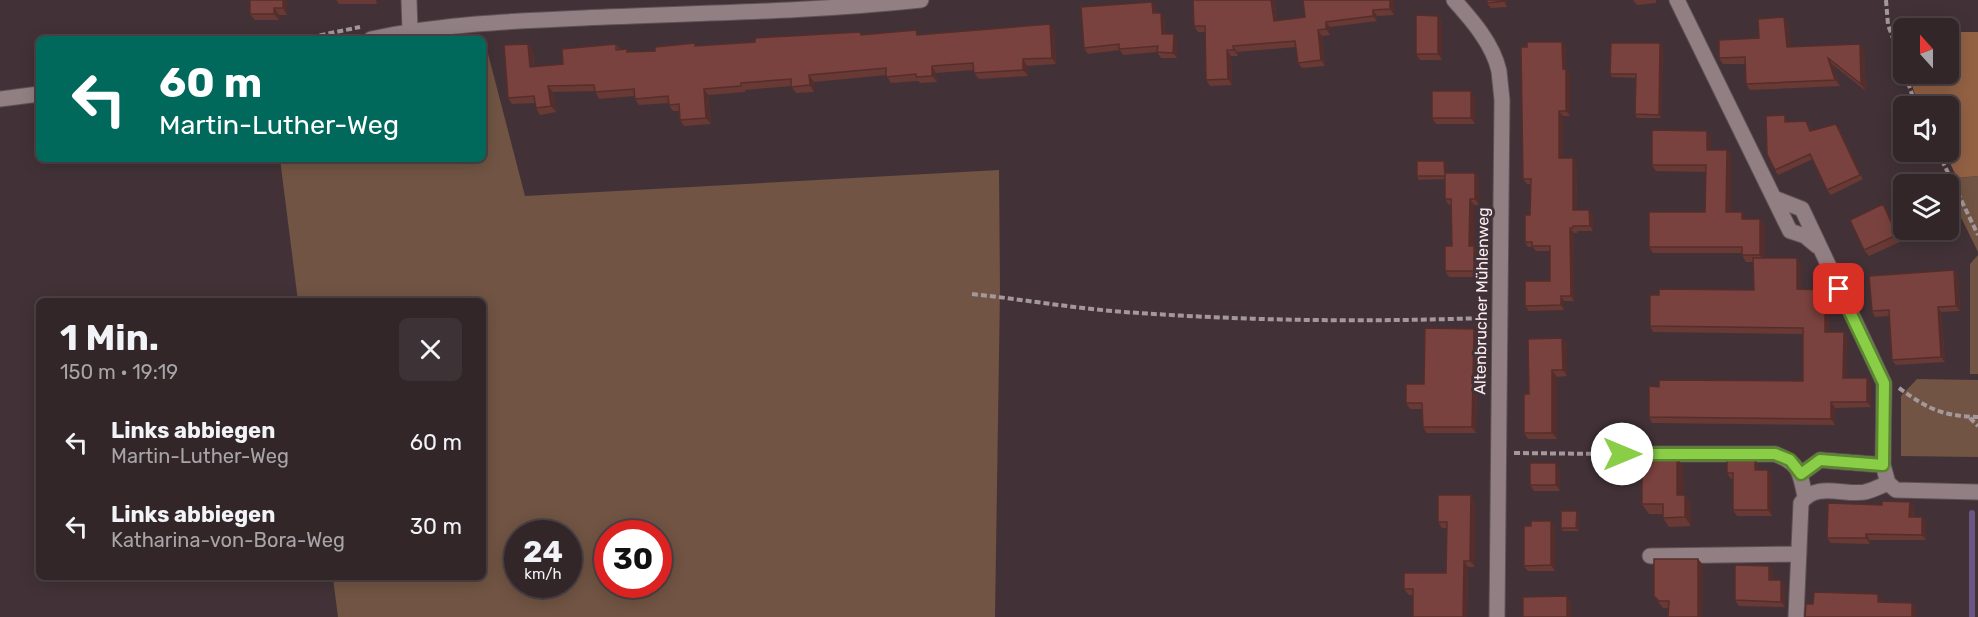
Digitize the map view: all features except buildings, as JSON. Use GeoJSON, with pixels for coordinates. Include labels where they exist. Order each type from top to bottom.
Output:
{"type":"FeatureCollection","features":[{"type":"Feature","properties":{"kind":"street"},"geometry":{"type":"LineString","coordinates":[[409,0],[410,30]]}},
{"type":"Feature","properties":{"kind":"street"},"geometry":{"type":"LineString","coordinates":[[370,32],[515,21],[921,0]]}},
{"type":"Feature","properties":{"kind":"street","name":"Altenbrucher Mühlenweg"},"geometry":{"type":"LineString","coordinates":[[1454,0],[1474,23],[1492,53],[1498,69],[1502,100],[1497,617]]}},
{"type":"Feature","properties":{"kind":"street"},"geometry":{"type":"LineString","coordinates":[[1678,1],[1774,198],[1802,209],[1884,383],[1883,465],[1888,483],[1896,490],[1978,492]]}},
{"type":"Feature","properties":{"kind":"street"},"geometry":{"type":"LineString","coordinates":[[0,99],[36,94]]}},
{"type":"Feature","properties":{"kind":"street"},"geometry":{"type":"LineString","coordinates":[[1622,454],[1775,454],[1790,460],[1801,474],[1805,497],[1802,503],[1796,617]]}},
{"type":"Feature","properties":{"kind":"street"},"geometry":{"type":"LineString","coordinates":[[1801,474],[1820,460],[1883,465]]}},
{"type":"Feature","properties":{"kind":"street"},"geometry":{"type":"LineString","coordinates":[[1805,497],[1818,491],[1865,492],[1888,483]]}},
{"type":"Feature","properties":{"kind":"street"},"geometry":{"type":"LineString","coordinates":[[1650,556],[1799,554]]}},
{"type":"Feature","properties":{"kind":"path"},"geometry":{"type":"LineString","coordinates":[[1886,0],[1888,26],[1893,39]]}},
{"type":"Feature","properties":{"kind":"path"},"geometry":{"type":"LineString","coordinates":[[331,36],[370,32]]}},
{"type":"Feature","properties":{"kind":"path"},"geometry":{"type":"LineString","coordinates":[[1943,162],[1978,235]]}},
{"type":"Feature","properties":{"kind":"path"},"geometry":{"type":"LineString","coordinates":[[972,294],[1137,313],[1223,318],[1394,321],[1499,318]]}},
{"type":"Feature","properties":{"kind":"path"},"geometry":{"type":"LineString","coordinates":[[1906,393],[1931,409],[1954,416],[1978,417]]}},
{"type":"Feature","properties":{"kind":"path"},"geometry":{"type":"LineString","coordinates":[[1969,417],[1978,426]]}},
{"type":"Feature","properties":{"kind":"path"},"geometry":{"type":"LineString","coordinates":[[1512,453],[1622,454]]}},
{"type":"Feature","properties":{"kind":"shaded area"},"geometry":{"type":"Polygon","coordinates":[[[1959,32],[1978,32],[1978,176],[1959,178],[1959,174],[1955,174],[1950,162],[1959,162],[1959,96],[1916,96],[1912,84],[1959,84],[1959,32]]]}},
{"type":"Feature","properties":{"kind":"shaded area"},"geometry":{"type":"Polygon","coordinates":[[[486,46],[525,196],[999,170],[1000,290],[995,617],[338,617],[333,580],[486,580],[486,298],[298,298],[280,162],[486,162],[486,46]]]}},
{"type":"Feature","properties":{"kind":"shaded area"},"geometry":{"type":"Polygon","coordinates":[[[1978,176],[1978,252],[1959,213],[1959,178],[1978,176]]]}},
{"type":"Feature","properties":{"kind":"shaded area"},"geometry":{"type":"Polygon","coordinates":[[[1978,255],[1978,374],[1970,374],[1970,264],[1978,255]]]}},
{"type":"Feature","properties":{"kind":"shaded area"},"geometry":{"type":"Polygon","coordinates":[[[1917,379],[1978,380],[1978,457],[1901,456],[1901,396],[1917,379]]]}},
{"type":"Feature","properties":{"kind":"waterway"},"geometry":{"type":"LineString","coordinates":[[1972,513],[1972,617]]}},
{"type":"Feature","properties":{"kind":"route"},"geometry":{"type":"LineString","coordinates":[[1622,454],[1775,454],[1790,460],[1801,474],[1820,460],[1883,465],[1884,383],[1839,289]]}}]}
